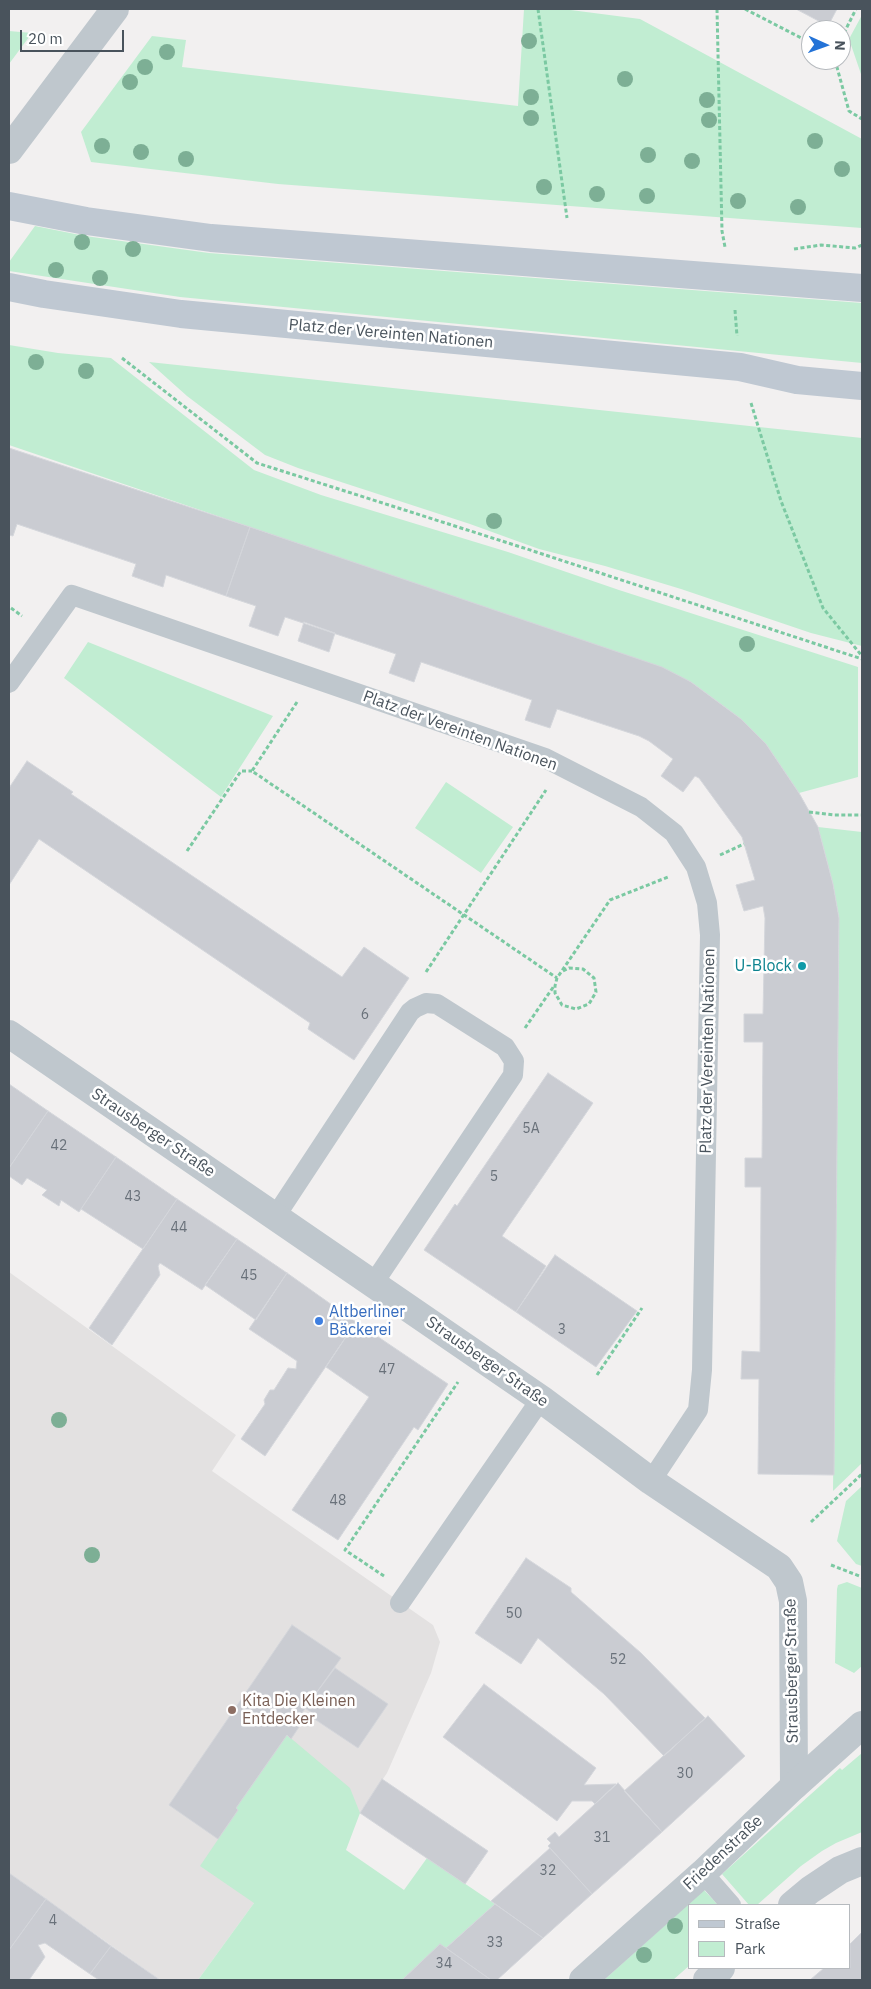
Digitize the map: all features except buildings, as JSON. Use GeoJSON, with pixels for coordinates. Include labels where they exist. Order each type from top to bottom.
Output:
{"type":"FeatureCollection","features":[{"type":"Feature","properties":{"kind":"main road"},"geometry":{"type":"LineString","coordinates":[[9,206],[86,221],[211,238],[862,288]]}},
{"type":"Feature","properties":{"kind":"main road","name":"Platz der Vereinten Nationen"},"geometry":{"type":"LineString","coordinates":[[9,287],[181,314],[740,367],[797,380],[862,386]]}},
{"type":"Feature","properties":{"kind":"street"},"geometry":{"type":"LineString","coordinates":[[9,150],[115,9]]}},
{"type":"Feature","properties":{"kind":"street","name":"Strausberger Straße"},"geometry":{"type":"LineString","coordinates":[[9,1034],[541,1399],[652,1481],[779,1567],[789,1582],[793,1601],[794,1786]]}},
{"type":"Feature","properties":{"kind":"street","name":"Friedenstraße"},"geometry":{"type":"LineString","coordinates":[[582,1980],[703,1873],[794,1786],[862,1725]]}},
{"type":"Feature","properties":{"kind":"street"},"geometry":{"type":"LineString","coordinates":[[793,1904],[840,1870],[862,1861]]}},
{"type":"Feature","properties":{"kind":"street"},"geometry":{"type":"LineString","coordinates":[[707,1980],[720,1969]]}},
{"type":"Feature","properties":{"kind":"lane","name":"Platz der Vereinten Nationen"},"geometry":{"type":"LineString","coordinates":[[9,683],[72,595],[545,758],[641,807],[674,833],[696,867],[707,903],[710,935],[702,1370],[698,1410],[652,1481]]}},
{"type":"Feature","properties":{"kind":"lane"},"geometry":{"type":"LineString","coordinates":[[275,1216],[410,1012],[415,1008],[426,1003],[437,1004],[509,1051],[514,1061],[513,1075],[372,1284]]}},
{"type":"Feature","properties":{"kind":"lane"},"geometry":{"type":"LineString","coordinates":[[404,1597],[541,1399]]}},
{"type":"Feature","properties":{"kind":"lane"},"geometry":{"type":"LineString","coordinates":[[703,1873],[730,1904]]}},
{"type":"Feature","properties":{"kind":"path"},"geometry":{"type":"LineString","coordinates":[[538,9],[567,218]]}},
{"type":"Feature","properties":{"kind":"path"},"geometry":{"type":"LineString","coordinates":[[717,9],[722,231],[733,278],[740,367]]}},
{"type":"Feature","properties":{"kind":"path"},"geometry":{"type":"LineString","coordinates":[[745,9],[801,38]]}},
{"type":"Feature","properties":{"kind":"path"},"geometry":{"type":"LineString","coordinates":[[838,70],[849,111],[862,119]]}},
{"type":"Feature","properties":{"kind":"path"},"geometry":{"type":"LineString","coordinates":[[122,358],[256,463],[862,658]]}},
{"type":"Feature","properties":{"kind":"path"},"geometry":{"type":"LineString","coordinates":[[757,419],[781,501],[823,608],[862,658]]}},
{"type":"Feature","properties":{"kind":"path"},"geometry":{"type":"LineString","coordinates":[[252,771],[312,678]]}},
{"type":"Feature","properties":{"kind":"path"},"geometry":{"type":"LineString","coordinates":[[426,972],[562,767]]}},
{"type":"Feature","properties":{"kind":"path"},"geometry":{"type":"LineString","coordinates":[[188,851],[241,771],[252,771],[557,978]]}},
{"type":"Feature","properties":{"kind":"path"},"geometry":{"type":"LineString","coordinates":[[809,812],[834,815],[862,815]]}},
{"type":"Feature","properties":{"kind":"path"},"geometry":{"type":"LineString","coordinates":[[509,1051],[555,986],[557,978],[610,900],[696,867]]}},
{"type":"Feature","properties":{"kind":"path"},"geometry":{"type":"LineString","coordinates":[[555,986],[558,1000],[568,1008],[583,1008],[594,999],[596,985],[589,973],[576,967],[563,971]]}},
{"type":"Feature","properties":{"kind":"path"},"geometry":{"type":"LineString","coordinates":[[597,1375],[642,1308]]}},
{"type":"Feature","properties":{"kind":"path"},"geometry":{"type":"LineString","coordinates":[[404,1597],[345,1550],[458,1382]]}},
{"type":"Feature","properties":{"kind":"path"},"geometry":{"type":"LineString","coordinates":[[812,1522],[862,1474]]}},
{"type":"Feature","properties":{"kind":"path"},"geometry":{"type":"LineString","coordinates":[[831,1564],[862,1577]]}},
{"type":"Feature","properties":{"kind":"shaded area"},"geometry":{"type":"Polygon","coordinates":[[[9,1272],[236,1435],[212,1471],[433,1625],[440,1642],[431,1673],[387,1773],[285,1923],[254,1903],[198,1980],[160,1980],[9,1873],[9,1272]]]}},
{"type":"Feature","properties":{"kind":"green space"},"geometry":{"type":"Polygon","coordinates":[[[524,9],[563,9],[640,19],[862,139],[862,228],[278,184],[91,162],[81,132],[152,36],[186,40],[182,67],[518,106],[524,9]]]}},
{"type":"Feature","properties":{"kind":"green space"},"geometry":{"type":"Polygon","coordinates":[[[862,15],[862,77],[851,45],[851,35],[862,15]]]}},
{"type":"Feature","properties":{"kind":"green space"},"geometry":{"type":"Polygon","coordinates":[[[9,31],[32,33],[9,64],[9,31]]]}},
{"type":"Feature","properties":{"kind":"green space"},"geometry":{"type":"Polygon","coordinates":[[[35,226],[85,236],[209,253],[862,303],[862,363],[180,297],[9,271],[9,262],[35,226]]]}},
{"type":"Feature","properties":{"kind":"green space"},"geometry":{"type":"Polygon","coordinates":[[[9,345],[58,353],[111,358],[254,470],[321,495],[508,552],[858,667],[858,777],[799,793],[766,744],[741,719],[691,682],[250,527],[9,445],[9,345]]]}},
{"type":"Feature","properties":{"kind":"green space"},"geometry":{"type":"Polygon","coordinates":[[[149,362],[862,438],[862,646],[811,633],[681,589],[605,566],[539,549],[470,524],[298,468],[265,455],[187,396],[149,362]]]}},
{"type":"Feature","properties":{"kind":"green space"},"geometry":{"type":"Polygon","coordinates":[[[88,642],[273,716],[221,797],[64,678],[88,642]]]}},
{"type":"Feature","properties":{"kind":"green space"},"geometry":{"type":"Polygon","coordinates":[[[446,782],[513,827],[481,873],[415,828],[446,782]]]}},
{"type":"Feature","properties":{"kind":"green space"},"geometry":{"type":"Polygon","coordinates":[[[818,827],[862,832],[862,1463],[833,1491],[839,918],[833,884],[818,827]]]}},
{"type":"Feature","properties":{"kind":"green space"},"geometry":{"type":"Polygon","coordinates":[[[862,1486],[862,1566],[856,1564],[837,1541],[846,1501],[862,1486]]]}},
{"type":"Feature","properties":{"kind":"green space"},"geometry":{"type":"Polygon","coordinates":[[[847,1582],[862,1588],[862,1666],[854,1673],[835,1663],[837,1589],[838,1585],[847,1582]]]}},
{"type":"Feature","properties":{"kind":"green space"},"geometry":{"type":"Polygon","coordinates":[[[287,1735],[350,1788],[360,1813],[346,1850],[404,1890],[427,1858],[495,1904],[446,1948],[440,1945],[402,1980],[198,1980],[254,1903],[200,1866],[238,1810],[236,1808],[287,1735]]]}},
{"type":"Feature","properties":{"kind":"green space"},"geometry":{"type":"Polygon","coordinates":[[[862,1753],[862,1832],[822,1851],[801,1866],[758,1904],[748,1904],[722,1874],[840,1768],[842,1770],[862,1753]]]}},
{"type":"Feature","properties":{"kind":"green space"},"geometry":{"type":"Polygon","coordinates":[[[704,1890],[717,1904],[688,1904],[704,1890]]]}},
{"type":"Feature","properties":{"kind":"green space"},"geometry":{"type":"Polygon","coordinates":[[[688,1904],[688,1967],[673,1980],[604,1980],[688,1904]]]}},
{"type":"Feature","properties":{"kind":"place","name":"U-Block"},"geometry":{"type":"Point","coordinates":[802,966]}},
{"type":"Feature","properties":{"kind":"place","name":"Altberliner Bäckerei"},"geometry":{"type":"Point","coordinates":[319,1321]}},
{"type":"Feature","properties":{"kind":"place","name":"Kita Die Kleinen Entdecker"},"geometry":{"type":"Point","coordinates":[232,1710]}}]}
